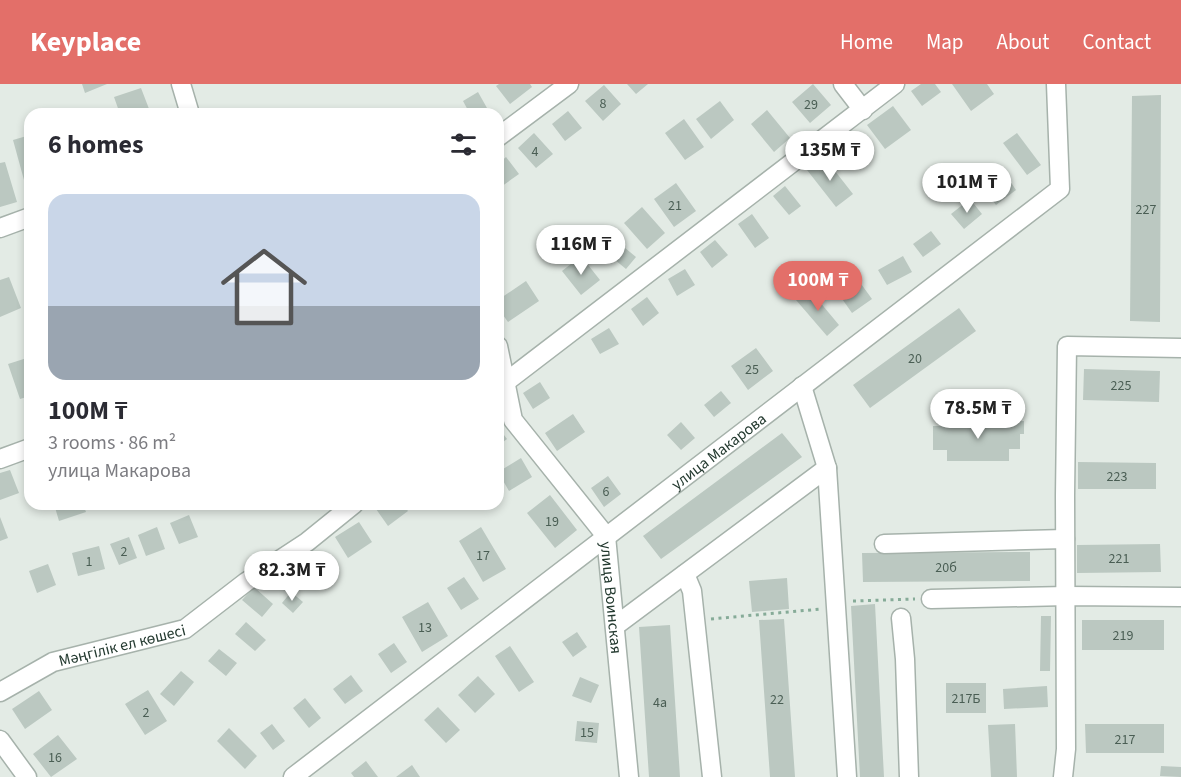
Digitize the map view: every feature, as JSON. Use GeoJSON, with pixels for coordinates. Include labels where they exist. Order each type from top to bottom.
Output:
{"type":"FeatureCollection","features":[{"type":"Feature","properties":{"kind":"street"},"geometry":{"type":"LineString","coordinates":[[181,84],[188,108]]}},
{"type":"Feature","properties":{"kind":"street"},"geometry":{"type":"LineString","coordinates":[[504,133],[569,84]]}},
{"type":"Feature","properties":{"kind":"street"},"geometry":{"type":"LineString","coordinates":[[843,84],[863,110]]}},
{"type":"Feature","properties":{"kind":"street"},"geometry":{"type":"LineString","coordinates":[[504,382],[895,84]]}},
{"type":"Feature","properties":{"kind":"street","name":"улица Макарова"},"geometry":{"type":"LineString","coordinates":[[292,777],[1059,189],[1056,84]]}},
{"type":"Feature","properties":{"kind":"street"},"geometry":{"type":"LineString","coordinates":[[0,228],[24,219]]}},
{"type":"Feature","properties":{"kind":"street"},"geometry":{"type":"LineString","coordinates":[[1063,777],[1066,748],[1065,539],[1068,346],[1181,348]]}},
{"type":"Feature","properties":{"kind":"street"},"geometry":{"type":"LineString","coordinates":[[802,386],[827,468],[847,777]]}},
{"type":"Feature","properties":{"kind":"street","name":"улица Воинская"},"geometry":{"type":"LineString","coordinates":[[504,391],[513,420],[606,536],[629,777]]}},
{"type":"Feature","properties":{"kind":"street"},"geometry":{"type":"LineString","coordinates":[[0,459],[24,450]]}},
{"type":"Feature","properties":{"kind":"street"},"geometry":{"type":"LineString","coordinates":[[615,626],[827,468]]}},
{"type":"Feature","properties":{"kind":"street","name":"Мәңгілік ел көшесі"},"geometry":{"type":"LineString","coordinates":[[0,692],[53,662],[185,629],[246,582],[307,542],[347,510]]}},
{"type":"Feature","properties":{"kind":"street"},"geometry":{"type":"LineString","coordinates":[[884,544],[1065,539]]}},
{"type":"Feature","properties":{"kind":"street"},"geometry":{"type":"LineString","coordinates":[[685,574],[692,591],[712,777]]}},
{"type":"Feature","properties":{"kind":"street"},"geometry":{"type":"LineString","coordinates":[[931,598],[1181,597]]}},
{"type":"Feature","properties":{"kind":"street"},"geometry":{"type":"LineString","coordinates":[[901,618],[905,659],[909,777]]}},
{"type":"Feature","properties":{"kind":"street"},"geometry":{"type":"LineString","coordinates":[[0,740],[27,777]]}},
{"type":"Feature","properties":{"kind":"path"},"geometry":{"type":"LineString","coordinates":[[695,620],[836,604],[931,598]]}},
{"type":"Feature","properties":{"kind":"building"},"geometry":{"type":"Polygon","coordinates":[[[82,84],[107,84],[85,93],[82,84]]]}},
{"type":"Feature","properties":{"kind":"building"},"geometry":{"type":"Polygon","coordinates":[[[499,84],[530,84],[532,87],[510,104],[496,86],[499,84]]]}},
{"type":"Feature","properties":{"kind":"building"},"geometry":{"type":"Polygon","coordinates":[[[627,84],[648,84],[636,94],[627,84]]]}},
{"type":"Feature","properties":{"kind":"building"},"geometry":{"type":"Polygon","coordinates":[[[813,84],[831,105],[810,123],[792,102],[813,84]]]}},
{"type":"Feature","properties":{"kind":"building"},"geometry":{"type":"Polygon","coordinates":[[[921,84],[935,84],[941,92],[922,106],[911,91],[921,84]]]}},
{"type":"Feature","properties":{"kind":"building"},"geometry":{"type":"Polygon","coordinates":[[[952,84],[987,84],[994,94],[971,111],[952,84]]]}},
{"type":"Feature","properties":{"kind":"building"},"geometry":{"type":"Polygon","coordinates":[[[604,85],[621,104],[603,121],[585,101],[604,85]]]}},
{"type":"Feature","properties":{"kind":"building"},"geometry":{"type":"Polygon","coordinates":[[[141,88],[149,108],[118,108],[114,97],[141,88]]]}},
{"type":"Feature","properties":{"kind":"building"},"geometry":{"type":"Polygon","coordinates":[[[478,92],[487,108],[467,108],[463,101],[478,92]]]}},
{"type":"Feature","properties":{"kind":"building"},"geometry":{"type":"Polygon","coordinates":[[[1161,95],[1160,322],[1130,321],[1132,96],[1161,95]]]}},
{"type":"Feature","properties":{"kind":"building"},"geometry":{"type":"Polygon","coordinates":[[[720,101],[734,120],[711,139],[696,119],[720,101]]]}},
{"type":"Feature","properties":{"kind":"building"},"geometry":{"type":"Polygon","coordinates":[[[893,106],[911,130],[885,149],[867,125],[893,106]]]}},
{"type":"Feature","properties":{"kind":"building"},"geometry":{"type":"Polygon","coordinates":[[[767,110],[790,138],[774,152],[751,124],[767,110]]]}},
{"type":"Feature","properties":{"kind":"building"},"geometry":{"type":"Polygon","coordinates":[[[568,111],[582,128],[565,141],[552,124],[568,111]]]}},
{"type":"Feature","properties":{"kind":"building"},"geometry":{"type":"Polygon","coordinates":[[[684,119],[704,147],[685,160],[665,133],[684,119]]]}},
{"type":"Feature","properties":{"kind":"building"},"geometry":{"type":"Polygon","coordinates":[[[534,133],[553,154],[536,168],[518,148],[534,133]]]}},
{"type":"Feature","properties":{"kind":"building"},"geometry":{"type":"Polygon","coordinates":[[[1017,133],[1041,165],[1027,175],[1003,143],[1017,133]]]}},
{"type":"Feature","properties":{"kind":"building"},"geometry":{"type":"Polygon","coordinates":[[[863,135],[873,152],[854,163],[844,145],[863,135]]]}},
{"type":"Feature","properties":{"kind":"building"},"geometry":{"type":"Polygon","coordinates":[[[24,137],[24,180],[13,140],[24,137]]]}},
{"type":"Feature","properties":{"kind":"building"},"geometry":{"type":"Polygon","coordinates":[[[506,157],[519,174],[504,185],[504,159],[506,157]]]}},
{"type":"Feature","properties":{"kind":"building"},"geometry":{"type":"Polygon","coordinates":[[[824,157],[853,194],[836,207],[807,170],[824,157]]]}},
{"type":"Feature","properties":{"kind":"building"},"geometry":{"type":"Polygon","coordinates":[[[5,162],[17,202],[0,207],[0,163],[5,162]]]}},
{"type":"Feature","properties":{"kind":"building"},"geometry":{"type":"Polygon","coordinates":[[[1004,172],[1016,190],[996,205],[983,188],[1004,172]]]}},
{"type":"Feature","properties":{"kind":"building"},"geometry":{"type":"Polygon","coordinates":[[[676,183],[696,211],[674,227],[654,199],[676,183]]]}},
{"type":"Feature","properties":{"kind":"building"},"geometry":{"type":"Polygon","coordinates":[[[785,186],[801,206],[789,215],[773,196],[785,186]]]}},
{"type":"Feature","properties":{"kind":"building"},"geometry":{"type":"Polygon","coordinates":[[[970,199],[982,214],[964,229],[951,214],[970,199]]]}},
{"type":"Feature","properties":{"kind":"building"},"geometry":{"type":"Polygon","coordinates":[[[642,207],[665,233],[647,249],[624,223],[642,207]]]}},
{"type":"Feature","properties":{"kind":"building"},"geometry":{"type":"Polygon","coordinates":[[[752,214],[769,238],[755,248],[738,224],[752,214]]]}},
{"type":"Feature","properties":{"kind":"building"},"geometry":{"type":"Polygon","coordinates":[[[931,231],[941,244],[923,257],[913,244],[931,231]]]}},
{"type":"Feature","properties":{"kind":"building"},"geometry":{"type":"Polygon","coordinates":[[[607,233],[636,257],[626,269],[597,245],[607,233]]]}},
{"type":"Feature","properties":{"kind":"building"},"geometry":{"type":"Polygon","coordinates":[[[715,240],[728,255],[712,268],[700,252],[715,240]]]}},
{"type":"Feature","properties":{"kind":"building"},"geometry":{"type":"Polygon","coordinates":[[[581,256],[600,280],[581,295],[562,271],[581,256]]]}},
{"type":"Feature","properties":{"kind":"building"},"geometry":{"type":"Polygon","coordinates":[[[903,256],[912,272],[887,285],[878,270],[903,256]]]}},
{"type":"Feature","properties":{"kind":"building"},"geometry":{"type":"Polygon","coordinates":[[[685,269],[695,285],[677,296],[668,279],[685,269]]]}},
{"type":"Feature","properties":{"kind":"building"},"geometry":{"type":"Polygon","coordinates":[[[9,277],[21,308],[0,317],[0,280],[9,277]]]}},
{"type":"Feature","properties":{"kind":"building"},"geometry":{"type":"Polygon","coordinates":[[[526,281],[539,301],[508,322],[504,316],[504,296],[526,281]]]}},
{"type":"Feature","properties":{"kind":"building"},"geometry":{"type":"Polygon","coordinates":[[[859,281],[872,299],[852,313],[840,296],[859,281]]]}},
{"type":"Feature","properties":{"kind":"building"},"geometry":{"type":"Polygon","coordinates":[[[809,289],[839,325],[827,336],[796,300],[809,289]]]}},
{"type":"Feature","properties":{"kind":"building"},"geometry":{"type":"Polygon","coordinates":[[[647,297],[659,313],[643,326],[631,309],[647,297]]]}},
{"type":"Feature","properties":{"kind":"building"},"geometry":{"type":"Polygon","coordinates":[[[959,308],[976,331],[870,408],[853,385],[959,308]]]}},
{"type":"Feature","properties":{"kind":"building"},"geometry":{"type":"Polygon","coordinates":[[[609,328],[619,344],[600,354],[591,339],[609,328]]]}},
{"type":"Feature","properties":{"kind":"building"},"geometry":{"type":"Polygon","coordinates":[[[756,348],[773,371],[748,390],[731,366],[756,348]]]}},
{"type":"Feature","properties":{"kind":"building"},"geometry":{"type":"Polygon","coordinates":[[[24,359],[24,398],[20,399],[8,364],[24,359]]]}},
{"type":"Feature","properties":{"kind":"building"},"geometry":{"type":"Polygon","coordinates":[[[1084,369],[1160,371],[1159,402],[1083,400],[1084,369]]]}},
{"type":"Feature","properties":{"kind":"building"},"geometry":{"type":"Polygon","coordinates":[[[540,382],[550,398],[533,409],[523,393],[540,382]]]}},
{"type":"Feature","properties":{"kind":"building"},"geometry":{"type":"Polygon","coordinates":[[[721,391],[731,403],[714,417],[704,405],[721,391]]]}},
{"type":"Feature","properties":{"kind":"building"},"geometry":{"type":"Polygon","coordinates":[[[573,414],[585,432],[557,451],[545,433],[573,414]]]}},
{"type":"Feature","properties":{"kind":"building"},"geometry":{"type":"Polygon","coordinates":[[[1024,421],[1024,434],[1020,434],[1020,449],[1009,449],[1009,461],[947,461],[947,450],[933,450],[933,426],[947,426],[946,422],[1024,421]]]}},
{"type":"Feature","properties":{"kind":"building"},"geometry":{"type":"Polygon","coordinates":[[[681,422],[695,438],[681,450],[667,435],[681,422]]]}},
{"type":"Feature","properties":{"kind":"building"},"geometry":{"type":"Polygon","coordinates":[[[782,433],[802,457],[661,559],[643,536],[782,433]]]}},
{"type":"Feature","properties":{"kind":"building"},"geometry":{"type":"Polygon","coordinates":[[[521,458],[532,477],[509,491],[504,482],[504,468],[521,458]]]}},
{"type":"Feature","properties":{"kind":"building"},"geometry":{"type":"Polygon","coordinates":[[[1078,462],[1156,463],[1156,489],[1078,489],[1078,462]]]}},
{"type":"Feature","properties":{"kind":"building"},"geometry":{"type":"Polygon","coordinates":[[[10,470],[19,493],[0,500],[0,473],[10,470]]]}},
{"type":"Feature","properties":{"kind":"building"},"geometry":{"type":"Polygon","coordinates":[[[608,476],[621,494],[604,507],[591,488],[608,476]]]}},
{"type":"Feature","properties":{"kind":"building"},"geometry":{"type":"Polygon","coordinates":[[[550,495],[577,530],[555,548],[527,513],[550,495]]]}},
{"type":"Feature","properties":{"kind":"building"},"geometry":{"type":"Polygon","coordinates":[[[56,510],[85,510],[86,512],[59,521],[56,510]]]}},
{"type":"Feature","properties":{"kind":"building"},"geometry":{"type":"Polygon","coordinates":[[[377,510],[407,510],[408,511],[388,526],[377,510]]]}},
{"type":"Feature","properties":{"kind":"building"},"geometry":{"type":"Polygon","coordinates":[[[189,515],[198,537],[179,544],[170,523],[189,515]]]}},
{"type":"Feature","properties":{"kind":"building"},"geometry":{"type":"Polygon","coordinates":[[[0,517],[8,538],[0,541],[0,517]]]}},
{"type":"Feature","properties":{"kind":"building"},"geometry":{"type":"Polygon","coordinates":[[[359,522],[372,542],[348,558],[335,537],[359,522]]]}},
{"type":"Feature","properties":{"kind":"building"},"geometry":{"type":"Polygon","coordinates":[[[157,527],[165,549],[146,556],[138,535],[157,527]]]}},
{"type":"Feature","properties":{"kind":"building"},"geometry":{"type":"Polygon","coordinates":[[[481,527],[506,569],[483,582],[459,541],[481,527]]]}},
{"type":"Feature","properties":{"kind":"building"},"geometry":{"type":"Polygon","coordinates":[[[129,537],[137,558],[119,565],[110,544],[129,537]]]}},
{"type":"Feature","properties":{"kind":"building"},"geometry":{"type":"Polygon","coordinates":[[[1160,544],[1161,572],[1077,573],[1077,545],[1160,544]]]}},
{"type":"Feature","properties":{"kind":"building"},"geometry":{"type":"Polygon","coordinates":[[[99,546],[105,569],[78,576],[72,553],[99,546]]]}},
{"type":"Feature","properties":{"kind":"building"},"geometry":{"type":"Polygon","coordinates":[[[1030,552],[1030,581],[863,582],[862,553],[1030,552]]]}},
{"type":"Feature","properties":{"kind":"building"},"geometry":{"type":"Polygon","coordinates":[[[320,553],[333,568],[317,581],[304,566],[320,553]]]}},
{"type":"Feature","properties":{"kind":"building"},"geometry":{"type":"Polygon","coordinates":[[[48,564],[56,585],[37,593],[29,571],[48,564]]]}},
{"type":"Feature","properties":{"kind":"building"},"geometry":{"type":"Polygon","coordinates":[[[464,577],[479,599],[461,610],[447,588],[464,577]]]}},
{"type":"Feature","properties":{"kind":"building"},"geometry":{"type":"Polygon","coordinates":[[[787,578],[789,609],[752,612],[749,581],[787,578]]]}},
{"type":"Feature","properties":{"kind":"building"},"geometry":{"type":"Polygon","coordinates":[[[254,587],[273,604],[262,617],[242,600],[254,587]]]}},
{"type":"Feature","properties":{"kind":"building"},"geometry":{"type":"Polygon","coordinates":[[[291,592],[303,602],[293,613],[282,603],[291,592]]]}},
{"type":"Feature","properties":{"kind":"building"},"geometry":{"type":"Polygon","coordinates":[[[428,602],[448,636],[422,652],[402,617],[428,602]]]}},
{"type":"Feature","properties":{"kind":"building"},"geometry":{"type":"Polygon","coordinates":[[[875,604],[884,777],[860,777],[851,606],[875,604]]]}},
{"type":"Feature","properties":{"kind":"building"},"geometry":{"type":"Polygon","coordinates":[[[1041,616],[1051,616],[1050,671],[1040,671],[1041,616]]]}},
{"type":"Feature","properties":{"kind":"building"},"geometry":{"type":"Polygon","coordinates":[[[784,619],[795,777],[770,777],[759,620],[784,619]]]}},
{"type":"Feature","properties":{"kind":"building"},"geometry":{"type":"Polygon","coordinates":[[[1082,620],[1164,620],[1164,650],[1082,650],[1082,620]]]}},
{"type":"Feature","properties":{"kind":"building"},"geometry":{"type":"Polygon","coordinates":[[[246,622],[266,640],[255,651],[235,634],[246,622]]]}},
{"type":"Feature","properties":{"kind":"building"},"geometry":{"type":"Polygon","coordinates":[[[670,625],[680,777],[649,777],[639,627],[670,625]]]}},
{"type":"Feature","properties":{"kind":"building"},"geometry":{"type":"Polygon","coordinates":[[[577,632],[587,647],[573,657],[562,642],[577,632]]]}},
{"type":"Feature","properties":{"kind":"building"},"geometry":{"type":"Polygon","coordinates":[[[394,643],[407,662],[391,673],[378,654],[394,643]]]}},
{"type":"Feature","properties":{"kind":"building"},"geometry":{"type":"Polygon","coordinates":[[[510,646],[534,682],[519,692],[495,656],[510,646]]]}},
{"type":"Feature","properties":{"kind":"building"},"geometry":{"type":"Polygon","coordinates":[[[219,649],[237,663],[226,676],[208,661],[219,649]]]}},
{"type":"Feature","properties":{"kind":"building"},"geometry":{"type":"Polygon","coordinates":[[[181,671],[194,682],[174,706],[160,694],[181,671]]]}},
{"type":"Feature","properties":{"kind":"building"},"geometry":{"type":"Polygon","coordinates":[[[351,675],[363,691],[345,704],[333,689],[351,675]]]}},
{"type":"Feature","properties":{"kind":"building"},"geometry":{"type":"Polygon","coordinates":[[[478,676],[495,694],[475,713],[458,695],[478,676]]]}},
{"type":"Feature","properties":{"kind":"building"},"geometry":{"type":"Polygon","coordinates":[[[580,677],[599,685],[591,703],[572,696],[580,677]]]}},
{"type":"Feature","properties":{"kind":"building"},"geometry":{"type":"Polygon","coordinates":[[[946,683],[986,683],[986,713],[946,713],[946,683]]]}},
{"type":"Feature","properties":{"kind":"building"},"geometry":{"type":"Polygon","coordinates":[[[1047,686],[1048,707],[1004,709],[1003,689],[1047,686]]]}},
{"type":"Feature","properties":{"kind":"building"},"geometry":{"type":"Polygon","coordinates":[[[148,690],[167,721],[145,735],[125,704],[148,690]]]}},
{"type":"Feature","properties":{"kind":"building"},"geometry":{"type":"Polygon","coordinates":[[[39,691],[52,710],[25,729],[12,709],[39,691]]]}},
{"type":"Feature","properties":{"kind":"building"},"geometry":{"type":"Polygon","coordinates":[[[305,698],[321,718],[309,728],[293,708],[305,698]]]}},
{"type":"Feature","properties":{"kind":"building"},"geometry":{"type":"Polygon","coordinates":[[[438,707],[460,730],[446,743],[424,720],[438,707]]]}},
{"type":"Feature","properties":{"kind":"building"},"geometry":{"type":"Polygon","coordinates":[[[577,721],[599,723],[597,743],[575,741],[577,721]]]}},
{"type":"Feature","properties":{"kind":"building"},"geometry":{"type":"Polygon","coordinates":[[[272,724],[285,741],[273,750],[260,733],[272,724]]]}},
{"type":"Feature","properties":{"kind":"building"},"geometry":{"type":"Polygon","coordinates":[[[1015,724],[1017,777],[991,777],[988,725],[1015,724]]]}},
{"type":"Feature","properties":{"kind":"building"},"geometry":{"type":"Polygon","coordinates":[[[1085,724],[1164,724],[1164,753],[1086,753],[1085,724]]]}},
{"type":"Feature","properties":{"kind":"building"},"geometry":{"type":"Polygon","coordinates":[[[229,728],[257,756],[245,769],[217,741],[229,728]]]}},
{"type":"Feature","properties":{"kind":"building"},"geometry":{"type":"Polygon","coordinates":[[[58,735],[77,759],[51,777],[33,754],[58,735]]]}},
{"type":"Feature","properties":{"kind":"building"},"geometry":{"type":"Polygon","coordinates":[[[366,761],[378,777],[354,777],[351,773],[366,761]]]}},
{"type":"Feature","properties":{"kind":"building"},"geometry":{"type":"Polygon","coordinates":[[[412,765],[420,777],[396,777],[412,765]]]}},
{"type":"Feature","properties":{"kind":"building"},"geometry":{"type":"Polygon","coordinates":[[[1161,766],[1181,767],[1181,777],[1160,776],[1161,766]]]}}]}
